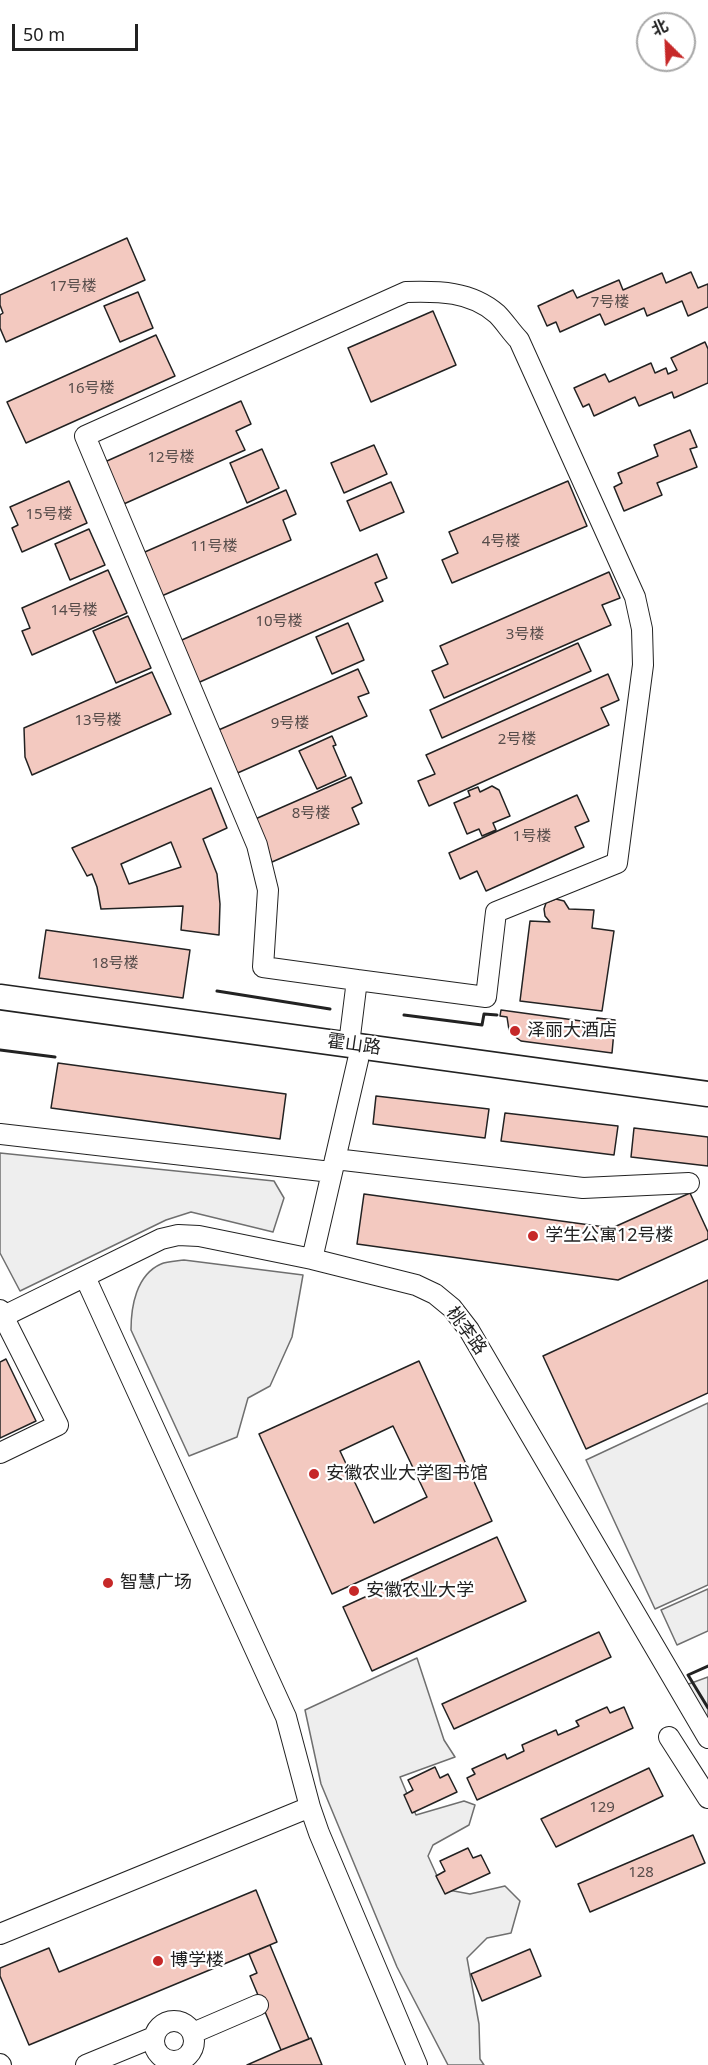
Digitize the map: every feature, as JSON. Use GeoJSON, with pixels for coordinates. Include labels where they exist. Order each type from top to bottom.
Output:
{"type":"FeatureCollection","features":[{"type":"Feature","properties":{"kind":"main road","name":"霍山路"},"geometry":{"type":"LineString","coordinates":[[0,997],[708,1106]]}},
{"type":"Feature","properties":{"kind":"main road","name":"霍山路"},"geometry":{"type":"LineString","coordinates":[[0,1013],[708,1094]]}},
{"type":"Feature","properties":{"kind":"street"},"geometry":{"type":"LineString","coordinates":[[440,291],[470,298],[496,314],[519,340],[635,597],[642,628],[643,665],[617,863],[496,912],[486,997],[357,980],[263,967],[268,890],[257,845],[86,436],[406,292],[440,291]]}},
{"type":"Feature","properties":{"kind":"street"},"geometry":{"type":"LineString","coordinates":[[312,1259],[333,1165],[353,1052],[357,980]]}},
{"type":"Feature","properties":{"kind":"street"},"geometry":{"type":"LineString","coordinates":[[0,1134],[584,1188],[689,1183]]}},
{"type":"Feature","properties":{"kind":"street","name":"桃李路"},"geometry":{"type":"LineString","coordinates":[[1,1314],[161,1239],[178,1235],[199,1236],[312,1259],[417,1285],[435,1294],[452,1308],[469,1330],[708,1738]]}},
{"type":"Feature","properties":{"kind":"street"},"geometry":{"type":"LineString","coordinates":[[85,1276],[286,1717],[310,1807],[417,2065]]}},
{"type":"Feature","properties":{"kind":"street"},"geometry":{"type":"LineString","coordinates":[[0,1453],[58,1425],[1,1314]]}},
{"type":"Feature","properties":{"kind":"street"},"geometry":{"type":"LineString","coordinates":[[669,1737],[708,1798]]}},
{"type":"Feature","properties":{"kind":"street"},"geometry":{"type":"LineString","coordinates":[[0,1934],[310,1807]]}},
{"type":"Feature","properties":{"kind":"street"},"geometry":{"type":"LineString","coordinates":[[193,2033],[258,2005]]}},
{"type":"Feature","properties":{"kind":"street"},"geometry":{"type":"LineString","coordinates":[[173,2020],[186,2024],[193,2033],[195,2042],[189,2054],[178,2061],[171,2061],[159,2055],[154,2037],[161,2025],[173,2020]]}},
{"type":"Feature","properties":{"kind":"street"},"geometry":{"type":"LineString","coordinates":[[86,2065],[154,2037]]}},
{"type":"Feature","properties":{"kind":"shaded area"},"geometry":{"type":"Polygon","coordinates":[[[0,1153],[274,1181],[284,1198],[273,1232],[191,1212],[166,1220],[20,1291],[0,1253],[0,1153]]]}},
{"type":"Feature","properties":{"kind":"shaded area"},"geometry":{"type":"Polygon","coordinates":[[[184,1260],[303,1275],[292,1337],[270,1386],[248,1398],[237,1437],[189,1456],[131,1330],[134,1302],[146,1276],[161,1264],[184,1260]]]}},
{"type":"Feature","properties":{"kind":"shaded area"},"geometry":{"type":"Polygon","coordinates":[[[708,1403],[708,1585],[655,1609],[586,1460],[708,1403]]]}},
{"type":"Feature","properties":{"kind":"shaded area"},"geometry":{"type":"Polygon","coordinates":[[[708,1589],[708,1631],[677,1645],[661,1610],[708,1589]]]}},
{"type":"Feature","properties":{"kind":"shaded area"},"geometry":{"type":"Polygon","coordinates":[[[417,1658],[444,1740],[455,1757],[400,1777],[416,1815],[464,1801],[475,1805],[469,1825],[433,1845],[428,1856],[443,1889],[470,1894],[505,1886],[520,1901],[511,1933],[487,1938],[467,1958],[479,2024],[480,2059],[484,2065],[448,2065],[397,1967],[321,1784],[305,1710],[417,1658]]]}},
{"type":"Feature","properties":{"kind":"shaded area"},"geometry":{"type":"Polygon","coordinates":[[[708,1677],[708,1739],[686,1685],[708,1677]]]}},
{"type":"Feature","properties":{"kind":"building"},"geometry":{"type":"Polygon","coordinates":[[[127,238],[145,280],[6,342],[0,328],[0,315],[3,313],[0,295],[127,238]]]}},
{"type":"Feature","properties":{"kind":"building"},"geometry":{"type":"Polygon","coordinates":[[[691,272],[698,288],[708,284],[708,307],[688,316],[682,301],[647,316],[644,308],[605,325],[600,314],[560,332],[556,322],[547,326],[538,306],[573,290],[577,298],[619,280],[623,290],[662,273],[666,283],[691,272]]]}},
{"type":"Feature","properties":{"kind":"building"},"geometry":{"type":"Polygon","coordinates":[[[138,292],[153,328],[120,342],[104,306],[138,292]]]}},
{"type":"Feature","properties":{"kind":"building"},"geometry":{"type":"Polygon","coordinates":[[[433,311],[456,365],[371,402],[348,348],[433,311]]]}},
{"type":"Feature","properties":{"kind":"building"},"geometry":{"type":"Polygon","coordinates":[[[156,335],[175,376],[26,443],[7,402],[156,335]]]}},
{"type":"Feature","properties":{"kind":"building"},"geometry":{"type":"Polygon","coordinates":[[[705,342],[708,349],[708,383],[674,398],[672,392],[639,406],[635,397],[594,416],[589,404],[583,407],[574,388],[605,374],[609,382],[651,363],[655,373],[666,368],[668,374],[677,370],[671,358],[705,342]]]}},
{"type":"Feature","properties":{"kind":"building"},"geometry":{"type":"Polygon","coordinates":[[[241,401],[251,424],[236,431],[245,450],[117,507],[98,465],[241,401]]]}},
{"type":"Feature","properties":{"kind":"building"},"geometry":{"type":"Polygon","coordinates":[[[690,430],[697,447],[690,449],[697,467],[657,483],[662,495],[624,511],[614,487],[622,483],[618,473],[658,456],[654,445],[690,430]]]}},
{"type":"Feature","properties":{"kind":"building"},"geometry":{"type":"Polygon","coordinates":[[[374,445],[387,474],[344,493],[331,463],[374,445]]]}},
{"type":"Feature","properties":{"kind":"building"},"geometry":{"type":"Polygon","coordinates":[[[262,449],[279,488],[247,503],[230,463],[262,449]]]}},
{"type":"Feature","properties":{"kind":"building"},"geometry":{"type":"Polygon","coordinates":[[[69,481],[87,523],[22,552],[12,528],[18,525],[10,507],[69,481]]]}},
{"type":"Feature","properties":{"kind":"building"},"geometry":{"type":"Polygon","coordinates":[[[568,481],[587,526],[452,583],[442,560],[458,553],[449,532],[568,481]]]}},
{"type":"Feature","properties":{"kind":"building"},"geometry":{"type":"Polygon","coordinates":[[[391,482],[404,512],[360,531],[347,501],[391,482]]]}},
{"type":"Feature","properties":{"kind":"building"},"geometry":{"type":"Polygon","coordinates":[[[286,490],[296,514],[283,520],[291,540],[157,598],[138,555],[286,490]]]}},
{"type":"Feature","properties":{"kind":"building"},"geometry":{"type":"Polygon","coordinates":[[[89,529],[105,565],[70,580],[55,544],[89,529]]]}},
{"type":"Feature","properties":{"kind":"building"},"geometry":{"type":"Polygon","coordinates":[[[377,554],[387,578],[375,583],[383,601],[193,685],[175,643],[377,554]]]}},
{"type":"Feature","properties":{"kind":"building"},"geometry":{"type":"Polygon","coordinates":[[[108,570],[127,613],[32,655],[22,631],[30,628],[22,608],[108,570]]]}},
{"type":"Feature","properties":{"kind":"building"},"geometry":{"type":"Polygon","coordinates":[[[609,572],[620,598],[602,605],[611,625],[444,698],[432,671],[448,664],[440,646],[609,572]]]}},
{"type":"Feature","properties":{"kind":"building"},"geometry":{"type":"Polygon","coordinates":[[[128,616],[151,668],[116,683],[93,631],[128,616]]]}},
{"type":"Feature","properties":{"kind":"building"},"geometry":{"type":"Polygon","coordinates":[[[348,623],[364,660],[332,674],[316,637],[348,623]]]}},
{"type":"Feature","properties":{"kind":"building"},"geometry":{"type":"Polygon","coordinates":[[[578,643],[591,671],[442,738],[430,710],[578,643]]]}},
{"type":"Feature","properties":{"kind":"building"},"geometry":{"type":"Polygon","coordinates":[[[358,669],[369,693],[358,697],[367,716],[233,775],[214,732],[358,669]]]}},
{"type":"Feature","properties":{"kind":"building"},"geometry":{"type":"Polygon","coordinates":[[[152,672],[171,714],[32,775],[25,757],[24,728],[152,672]]]}},
{"type":"Feature","properties":{"kind":"building"},"geometry":{"type":"Polygon","coordinates":[[[608,674],[619,700],[601,708],[609,725],[429,806],[418,781],[435,774],[426,755],[608,674]]]}},
{"type":"Feature","properties":{"kind":"building"},"geometry":{"type":"Polygon","coordinates":[[[332,736],[336,745],[333,746],[346,776],[317,789],[299,751],[332,736]]]}},
{"type":"Feature","properties":{"kind":"building"},"geometry":{"type":"Polygon","coordinates":[[[351,777],[362,803],[352,808],[359,824],[272,862],[253,820],[351,777]]]}},
{"type":"Feature","properties":{"kind":"building"},"geometry":{"type":"Polygon","coordinates":[[[492,786],[499,790],[510,816],[493,823],[496,830],[482,836],[479,829],[467,834],[454,803],[470,796],[468,791],[478,787],[480,792],[492,786]]]}},
{"type":"Feature","properties":{"kind":"building"},"geometry":{"type":"Polygon","coordinates":[[[211,788],[227,828],[203,839],[217,874],[220,904],[219,935],[181,930],[183,906],[101,909],[92,874],[87,876],[72,848],[211,788]],[[171,842],[121,864],[129,884],[181,867],[171,842]]]}},
{"type":"Feature","properties":{"kind":"building"},"geometry":{"type":"Polygon","coordinates":[[[577,795],[589,821],[575,827],[584,847],[486,891],[477,871],[460,879],[449,853],[577,795]]]}},
{"type":"Feature","properties":{"kind":"building"},"geometry":{"type":"Polygon","coordinates":[[[556,899],[564,901],[569,909],[594,910],[592,928],[614,931],[602,1011],[520,1001],[530,921],[550,922],[545,916],[544,909],[546,903],[556,899]]]}},
{"type":"Feature","properties":{"kind":"building"},"geometry":{"type":"Polygon","coordinates":[[[46,930],[190,950],[183,998],[39,978],[46,930]]]}},
{"type":"Feature","properties":{"kind":"building","name":"泽丽大酒店"},"geometry":{"type":"Polygon","coordinates":[[[501,1010],[596,1023],[597,1018],[615,1020],[612,1053],[521,1041],[509,1030],[507,1017],[500,1016],[501,1010]]]}},
{"type":"Feature","properties":{"kind":"building"},"geometry":{"type":"Polygon","coordinates":[[[58,1063],[286,1094],[280,1139],[51,1108],[58,1063]]]}},
{"type":"Feature","properties":{"kind":"building"},"geometry":{"type":"Polygon","coordinates":[[[376,1096],[489,1109],[485,1138],[373,1124],[376,1096]]]}},
{"type":"Feature","properties":{"kind":"building"},"geometry":{"type":"Polygon","coordinates":[[[505,1113],[618,1126],[614,1155],[501,1141],[505,1113]]]}},
{"type":"Feature","properties":{"kind":"building"},"geometry":{"type":"Polygon","coordinates":[[[634,1128],[708,1137],[708,1166],[631,1157],[634,1128]]]}},
{"type":"Feature","properties":{"kind":"building","name":"学生公寓12号楼"},"geometry":{"type":"Polygon","coordinates":[[[690,1193],[708,1232],[708,1239],[618,1280],[357,1244],[364,1194],[612,1228],[690,1193]]]}},
{"type":"Feature","properties":{"kind":"building"},"geometry":{"type":"Polygon","coordinates":[[[708,1280],[708,1393],[586,1449],[543,1356],[708,1280]]]}},
{"type":"Feature","properties":{"kind":"building"},"geometry":{"type":"Polygon","coordinates":[[[6,1359],[36,1421],[0,1438],[0,1362],[6,1359]]]}},
{"type":"Feature","properties":{"kind":"building","name":"安徽农业大学图书馆"},"geometry":{"type":"Polygon","coordinates":[[[419,1361],[492,1521],[332,1594],[259,1434],[419,1361]],[[393,1426],[340,1451],[374,1523],[427,1497],[393,1426]]]}},
{"type":"Feature","properties":{"kind":"building"},"geometry":{"type":"Polygon","coordinates":[[[497,1537],[526,1601],[372,1671],[343,1607],[497,1537]]]}},
{"type":"Feature","properties":{"kind":"building"},"geometry":{"type":"Polygon","coordinates":[[[599,1632],[611,1657],[454,1729],[442,1704],[599,1632]]]}},
{"type":"Feature","properties":{"kind":"building"},"geometry":{"type":"Polygon","coordinates":[[[607,1707],[610,1713],[624,1707],[633,1728],[477,1800],[467,1778],[475,1774],[472,1769],[505,1754],[507,1759],[524,1751],[522,1745],[556,1730],[558,1735],[579,1726],[576,1721],[607,1707]]]}},
{"type":"Feature","properties":{"kind":"building"},"geometry":{"type":"Polygon","coordinates":[[[435,1767],[440,1778],[448,1774],[457,1792],[412,1813],[404,1795],[413,1790],[408,1780],[435,1767]]]}},
{"type":"Feature","properties":{"kind":"building"},"geometry":{"type":"Polygon","coordinates":[[[649,1768],[663,1796],[556,1847],[541,1819],[649,1768]]]}},
{"type":"Feature","properties":{"kind":"building"},"geometry":{"type":"Polygon","coordinates":[[[693,1835],[705,1863],[590,1912],[578,1884],[693,1835]]]}},
{"type":"Feature","properties":{"kind":"building"},"geometry":{"type":"Polygon","coordinates":[[[468,1848],[473,1858],[481,1855],[490,1873],[445,1894],[436,1876],[445,1871],[440,1861],[468,1848]]]}},
{"type":"Feature","properties":{"kind":"building","name":"博学楼"},"geometry":{"type":"Polygon","coordinates":[[[256,1890],[277,1942],[29,2045],[0,1976],[0,1968],[49,1948],[59,1972],[256,1890]]]}},
{"type":"Feature","properties":{"kind":"building"},"geometry":{"type":"Polygon","coordinates":[[[270,1945],[309,2039],[281,2050],[250,1976],[257,1973],[249,1954],[270,1945]]]}},
{"type":"Feature","properties":{"kind":"building"},"geometry":{"type":"Polygon","coordinates":[[[530,1949],[541,1976],[482,2001],[471,1974],[530,1949]]]}},
{"type":"Feature","properties":{"kind":"building"},"geometry":{"type":"Polygon","coordinates":[[[311,2038],[322,2065],[247,2065],[281,2050],[311,2038]]]}},
{"type":"Feature","properties":{"kind":"wall"},"geometry":{"type":"LineString","coordinates":[[217,991],[330,1009]]}},
{"type":"Feature","properties":{"kind":"wall"},"geometry":{"type":"LineString","coordinates":[[404,1015],[482,1025],[484,1014],[497,1015]]}},
{"type":"Feature","properties":{"kind":"wall"},"geometry":{"type":"LineString","coordinates":[[0,1050],[55,1057]]}},
{"type":"Feature","properties":{"kind":"wall"},"geometry":{"type":"LineString","coordinates":[[708,1666],[688,1675],[708,1708]]}},
{"type":"Feature","properties":{"kind":"place","name":"泽丽大酒店"},"geometry":{"type":"Point","coordinates":[515,1031]}},
{"type":"Feature","properties":{"kind":"place","name":"学生公寓12号楼"},"geometry":{"type":"Point","coordinates":[533,1236]}},
{"type":"Feature","properties":{"kind":"place","name":"安徽农业大学图书馆"},"geometry":{"type":"Point","coordinates":[314,1474]}},
{"type":"Feature","properties":{"kind":"place","name":"智慧广场"},"geometry":{"type":"Point","coordinates":[108,1583]}},
{"type":"Feature","properties":{"kind":"place","name":"安徽农业大学"},"geometry":{"type":"Point","coordinates":[354,1591]}},
{"type":"Feature","properties":{"kind":"place","name":"博学楼"},"geometry":{"type":"Point","coordinates":[158,1961]}}]}
